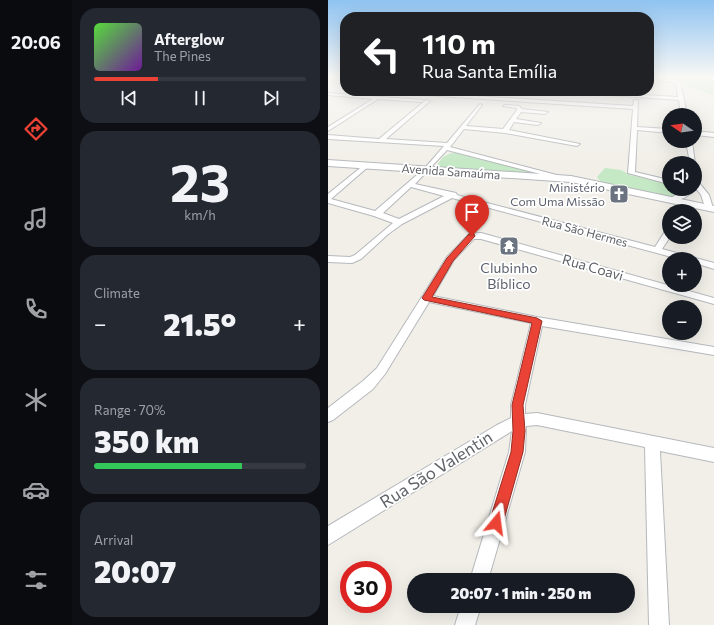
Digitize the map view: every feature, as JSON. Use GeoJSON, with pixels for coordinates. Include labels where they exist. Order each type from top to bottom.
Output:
{"type":"FeatureCollection","features":[{"type":"Feature","properties":{"kind":"street"},"geometry":{"type":"LineString","coordinates":[[328,129],[363,106]]}},
{"type":"Feature","properties":{"kind":"street"},"geometry":{"type":"LineString","coordinates":[[380,140],[422,106]]}},
{"type":"Feature","properties":{"kind":"street"},"geometry":{"type":"LineString","coordinates":[[377,214],[427,169],[479,106]]}},
{"type":"Feature","properties":{"kind":"street"},"geometry":{"type":"LineString","coordinates":[[504,106],[545,112]]}},
{"type":"Feature","properties":{"kind":"street"},"geometry":{"type":"LineString","coordinates":[[614,106],[636,108],[631,173],[662,180]]}},
{"type":"Feature","properties":{"kind":"street"},"geometry":{"type":"LineString","coordinates":[[505,131],[514,120],[520,109]]}},
{"type":"Feature","properties":{"kind":"street"},"geometry":{"type":"LineString","coordinates":[[514,120],[538,123]]}},
{"type":"Feature","properties":{"kind":"street"},"geometry":{"type":"LineString","coordinates":[[462,127],[505,131],[577,144]]}},
{"type":"Feature","properties":{"kind":"street"},"geometry":{"type":"LineString","coordinates":[[634,128],[662,130]]}},
{"type":"Feature","properties":{"kind":"street"},"geometry":{"type":"LineString","coordinates":[[702,134],[714,135]]}},
{"type":"Feature","properties":{"kind":"street"},"geometry":{"type":"LineString","coordinates":[[328,138],[380,140],[447,146],[571,179]]}},
{"type":"Feature","properties":{"kind":"street","name":"Avenida Samaúma"},"geometry":{"type":"LineString","coordinates":[[328,163],[571,179],[685,203],[710,206]]}},
{"type":"Feature","properties":{"kind":"street"},"geometry":{"type":"LineString","coordinates":[[328,198],[367,166]]}},
{"type":"Feature","properties":{"kind":"street","name":"Rua São Hermes"},"geometry":{"type":"LineString","coordinates":[[410,185],[453,195],[665,252]]}},
{"type":"Feature","properties":{"kind":"street"},"geometry":{"type":"LineString","coordinates":[[702,187],[714,191]]}},
{"type":"Feature","properties":{"kind":"street"},"geometry":{"type":"LineString","coordinates":[[702,194],[710,206]]}},
{"type":"Feature","properties":{"kind":"street"},"geometry":{"type":"LineString","coordinates":[[328,259],[352,260],[363,253],[384,233],[399,222],[453,195]]}},
{"type":"Feature","properties":{"kind":"street"},"geometry":{"type":"LineString","coordinates":[[328,201],[377,214],[399,222]]}},
{"type":"Feature","properties":{"kind":"street","name":"Rua Coavi"},"geometry":{"type":"LineString","coordinates":[[427,298],[450,259],[472,236],[482,236],[714,301]]}},
{"type":"Feature","properties":{"kind":"street"},"geometry":{"type":"LineString","coordinates":[[658,250],[662,243]]}},
{"type":"Feature","properties":{"kind":"street"},"geometry":{"type":"LineString","coordinates":[[702,262],[714,266]]}},
{"type":"Feature","properties":{"kind":"street"},"geometry":{"type":"LineString","coordinates":[[328,416],[368,385],[381,371],[392,356],[427,298],[537,321],[714,350]]}},
{"type":"Feature","properties":{"kind":"street"},"geometry":{"type":"LineString","coordinates":[[481,573],[517,452],[519,431],[518,405],[537,321]]}},
{"type":"Feature","properties":{"kind":"street","name":"Rua São Valentin"},"geometry":{"type":"LineString","coordinates":[[328,536],[502,428],[518,421],[537,419],[714,455]]}},
{"type":"Feature","properties":{"kind":"street"},"geometry":{"type":"LineString","coordinates":[[652,442],[659,625]]}},
{"type":"Feature","properties":{"kind":"street"},"geometry":{"type":"LineString","coordinates":[[466,625],[469,613]]}},
{"type":"Feature","properties":{"kind":"green space"},"geometry":{"type":"Polygon","coordinates":[[[451,153],[516,166],[540,174],[436,166],[443,157],[451,153]]]}},
{"type":"Feature","properties":{"kind":"green space"},"geometry":{"type":"Polygon","coordinates":[[[605,168],[621,170],[630,175],[662,182],[662,195],[607,185],[601,182],[597,177],[605,168]]]}},
{"type":"Feature","properties":{"kind":"place","name":"Ministério Com Uma Missão"},"geometry":{"type":"Point","coordinates":[619,194]}},
{"type":"Feature","properties":{"kind":"place","name":"Clubinho Bíblico"},"geometry":{"type":"Point","coordinates":[509,246]}},
{"type":"Feature","properties":{"kind":"route"},"geometry":{"type":"LineString","coordinates":[[472,236],[466,240],[450,259],[435,282],[427,298],[537,321],[518,405],[519,431],[517,452],[496,523]]}}]}
